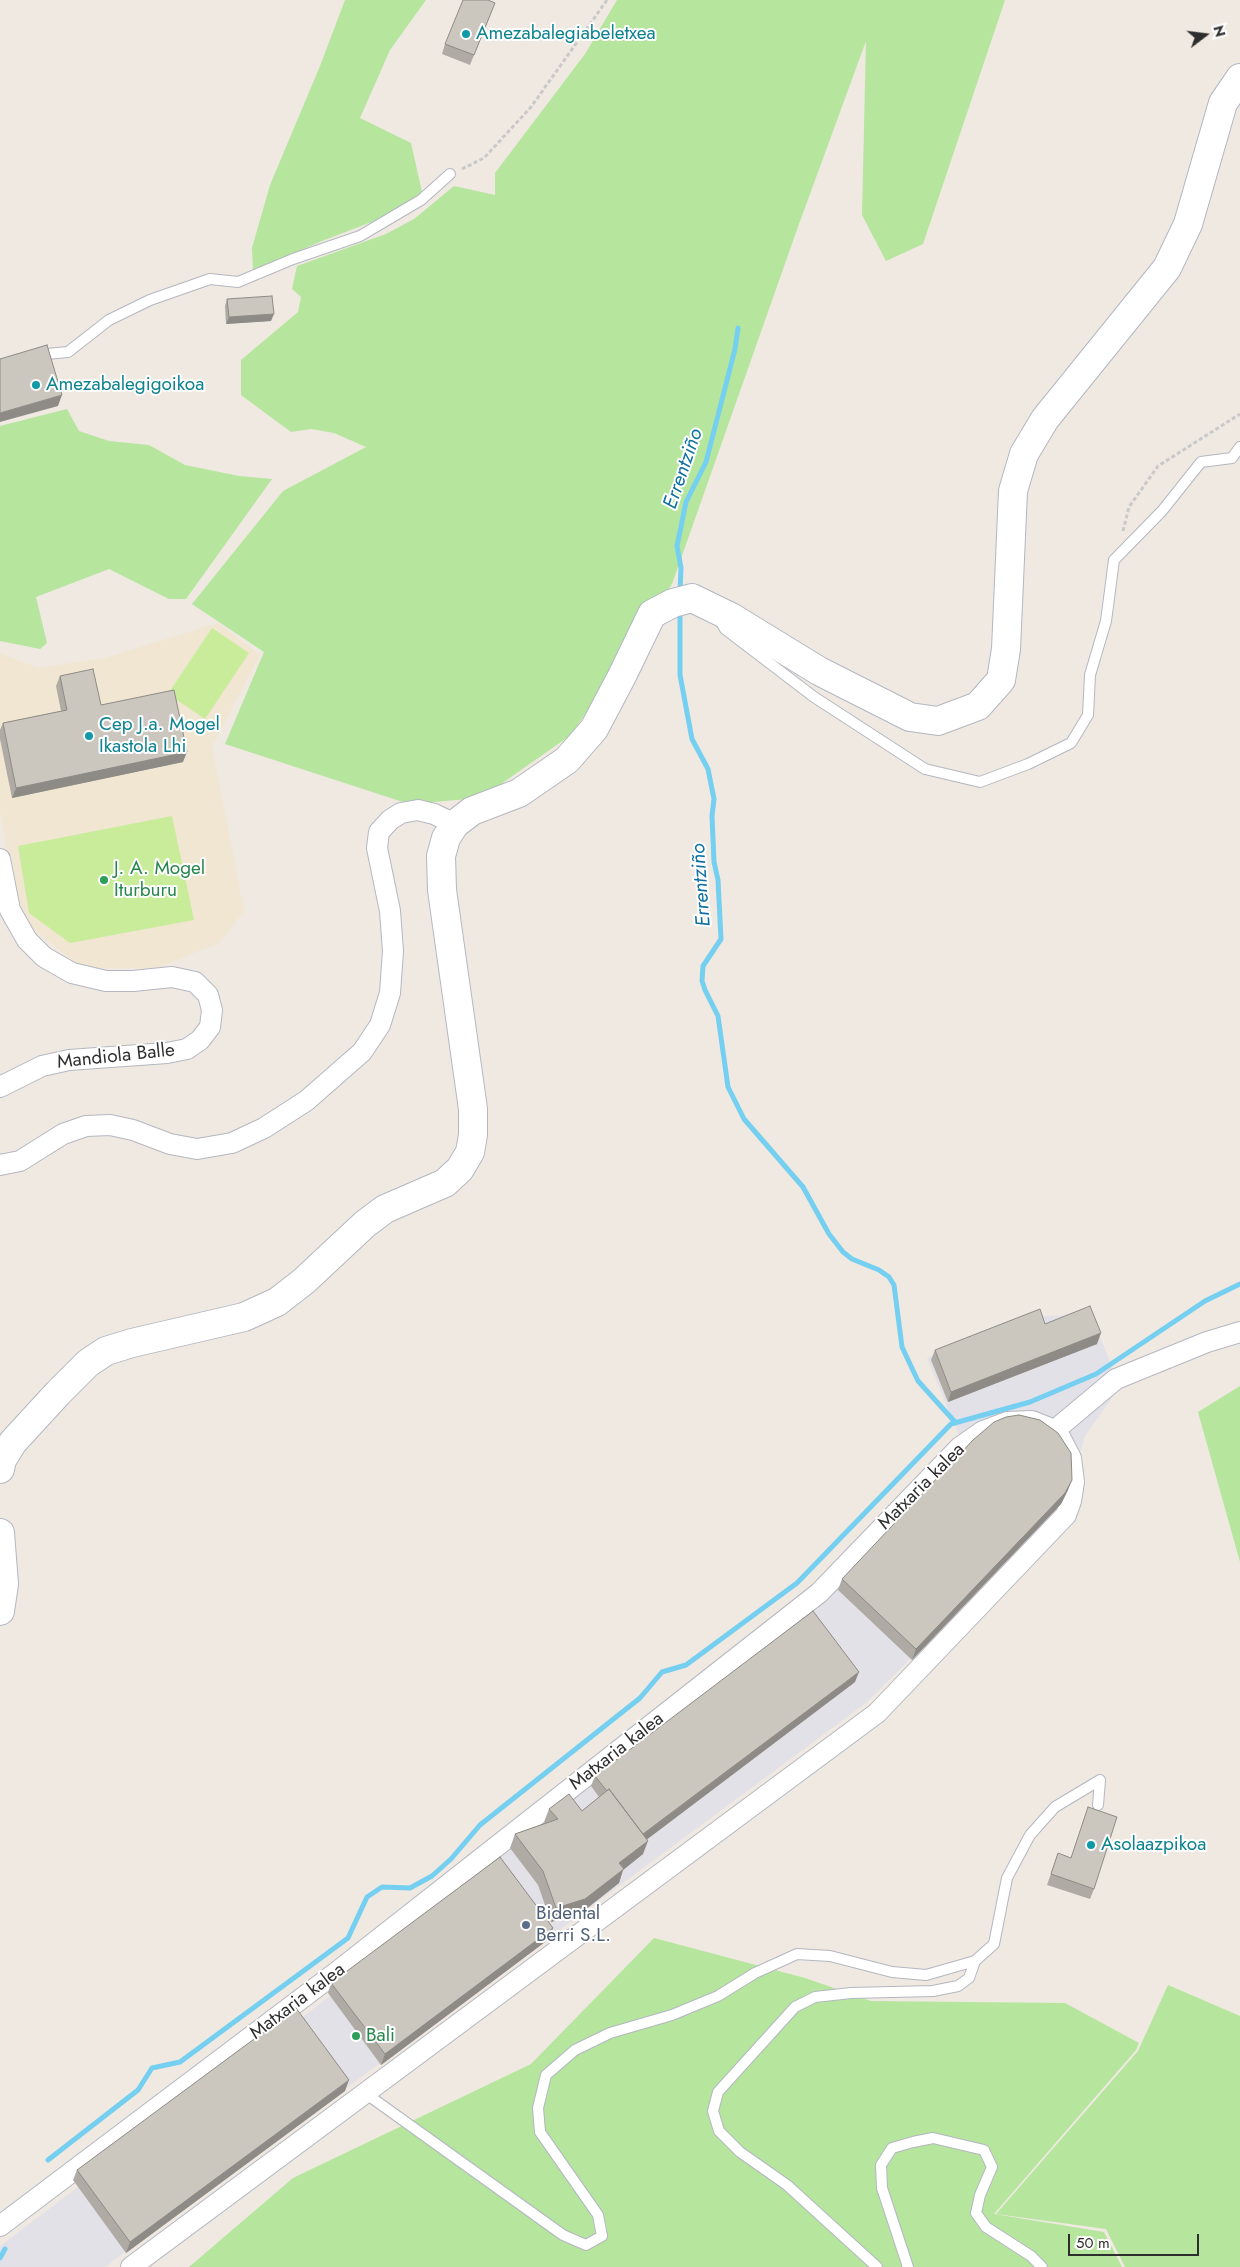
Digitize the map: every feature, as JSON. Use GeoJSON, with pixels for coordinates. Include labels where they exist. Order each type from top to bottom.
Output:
{"type":"FeatureCollection","features":[{"type":"Feature","properties":{"kind":"street"},"geometry":{"type":"LineString","coordinates":[[0,1469],[2,1460],[14,1442],[88,1363],[106,1352],[132,1343],[204,1328],[244,1317],[277,1302],[304,1282],[365,1224],[385,1209],[445,1183],[460,1169],[470,1152],[473,1134],[473,1109],[442,890],[440,856],[446,838],[455,824],[472,811],[519,793],[567,760],[594,729],[652,614],[673,603],[692,598],[714,611],[731,617],[819,672],[910,717],[938,721],[978,706],[1001,680],[1006,649],[1013,491],[1024,454],[1044,419],[1167,268],[1188,224],[1223,103],[1240,78]]}},
{"type":"Feature","properties":{"kind":"street"},"geometry":{"type":"LineString","coordinates":[[0,1166],[20,1161],[63,1134],[86,1126],[110,1125],[133,1130],[170,1144],[197,1149],[232,1143],[264,1128],[306,1101],[362,1052],[380,1025],[390,993],[393,951],[390,911],[377,848],[379,832],[390,820],[401,814],[418,810],[434,814],[455,824]]}},
{"type":"Feature","properties":{"kind":"street","name":"Mandiola Balle"},"geometry":{"type":"LineString","coordinates":[[0,859],[10,910],[26,940],[44,957],[72,973],[106,981],[134,981],[172,977],[195,982],[208,995],[212,1010],[210,1027],[200,1040],[187,1049],[167,1053],[69,1060],[42,1066],[0,1087]]}},
{"type":"Feature","properties":{"kind":"street"},"geometry":{"type":"LineString","coordinates":[[131,2267],[876,1713],[1066,1515],[1072,1501],[1074,1482],[1072,1458],[1057,1431],[1061,1425],[1116,1379],[1207,1342],[1240,1332]]}},
{"type":"Feature","properties":{"kind":"street","name":"Matxaria kalea"},"geometry":{"type":"LineString","coordinates":[[0,2226],[338,1971],[819,1593],[960,1447],[983,1431],[1007,1422],[1032,1422],[1057,1431]]}},
{"type":"Feature","properties":{"kind":"street"},"geometry":{"type":"LineString","coordinates":[[0,1533],[4,1584],[0,1611]]}},
{"type":"Feature","properties":{"kind":"lane"},"geometry":{"type":"LineString","coordinates":[[29,356],[68,352],[110,320],[150,300],[210,279],[238,282],[360,236],[421,200],[450,174]]}},
{"type":"Feature","properties":{"kind":"lane"},"geometry":{"type":"LineString","coordinates":[[714,611],[725,629],[814,696],[870,734],[925,769],[980,782],[1028,764],[1071,743],[1088,715],[1090,675],[1106,621],[1114,560],[1162,511],[1201,462],[1232,458],[1240,447]]}},
{"type":"Feature","properties":{"kind":"lane"},"geometry":{"type":"LineString","coordinates":[[365,2093],[563,2235],[586,2245],[602,2236],[598,2215],[540,2132],[538,2108],[546,2075],[575,2050],[610,2033],[672,2016],[718,1996],[755,1973],[797,1954],[830,1956],[892,1972],[926,1975],[975,1961],[994,1944],[1007,1878],[1030,1836],[1055,1807],[1100,1780],[1098,1805]]}},
{"type":"Feature","properties":{"kind":"lane"},"geometry":{"type":"LineString","coordinates":[[877,2267],[787,2185],[740,2152],[719,2131],[713,2111],[718,2092],[795,2007],[815,1997],[933,1991],[958,1986],[969,1978],[975,1961]]}},
{"type":"Feature","properties":{"kind":"lane"},"geometry":{"type":"LineString","coordinates":[[908,2267],[882,2188],[881,2166],[892,2148],[933,2138],[984,2150],[992,2167],[980,2195],[976,2213],[986,2227],[1031,2256],[1042,2267]]}},
{"type":"Feature","properties":{"kind":"path"},"geometry":{"type":"LineString","coordinates":[[450,174],[484,158],[524,114],[608,0]]}},
{"type":"Feature","properties":{"kind":"path"},"geometry":{"type":"LineString","coordinates":[[1114,560],[1129,507],[1158,466],[1240,414]]}},
{"type":"Feature","properties":{"kind":"shaded area","name":"J. A. Mogel Iturburu"},"geometry":{"type":"Polygon","coordinates":[[[218,623],[260,655],[212,747],[244,911],[219,943],[157,968],[82,968],[31,927],[18,908],[0,811],[0,653],[38,668],[105,658],[218,623]]]}},
{"type":"Feature","properties":{"kind":"shaded area"},"geometry":{"type":"Polygon","coordinates":[[[1091,1315],[1120,1386],[1085,1436],[1063,1507],[866,1703],[105,2267],[0,2267],[0,2246],[449,1906],[484,1867],[802,1625],[967,1455],[927,1358],[1037,1316],[1091,1315]]]}},
{"type":"Feature","properties":{"kind":"green space"},"geometry":{"type":"Polygon","coordinates":[[[345,0],[426,0],[390,50],[360,118],[411,143],[422,192],[387,216],[322,241],[253,271],[252,248],[270,185],[320,66],[345,0]]]}},
{"type":"Feature","properties":{"kind":"green space"},"geometry":{"type":"Polygon","coordinates":[[[617,0],[1005,0],[923,244],[886,261],[862,215],[866,41],[799,224],[672,584],[571,735],[481,798],[409,804],[225,744],[264,652],[192,604],[283,491],[366,447],[334,433],[311,429],[291,432],[241,395],[241,360],[298,312],[301,297],[292,289],[297,266],[386,234],[414,219],[454,186],[495,195],[495,173],[585,54],[617,0]]]}},
{"type":"Feature","properties":{"kind":"green space"},"geometry":{"type":"Polygon","coordinates":[[[67,409],[79,431],[109,441],[149,445],[185,465],[239,476],[272,479],[186,599],[169,599],[109,569],[36,597],[47,643],[40,649],[0,641],[0,426],[67,409]]]}},
{"type":"Feature","properties":{"kind":"green space"},"geometry":{"type":"Polygon","coordinates":[[[212,628],[249,653],[205,719],[168,694],[212,628]]]}},
{"type":"Feature","properties":{"kind":"green space","name":"J. A. Mogel Iturburu"},"geometry":{"type":"Polygon","coordinates":[[[172,816],[194,920],[70,943],[29,913],[18,846],[172,816]]]}},
{"type":"Feature","properties":{"kind":"green space"},"geometry":{"type":"Polygon","coordinates":[[[1240,1386],[1240,1562],[1198,1412],[1240,1386]]]}},
{"type":"Feature","properties":{"kind":"green space"},"geometry":{"type":"Polygon","coordinates":[[[654,1938],[805,1978],[871,2001],[1065,2003],[1139,2043],[1136,2050],[994,2214],[1104,2232],[1122,2267],[189,2267],[293,2178],[531,2064],[654,1938]]]}},
{"type":"Feature","properties":{"kind":"green space"},"geometry":{"type":"Polygon","coordinates":[[[1168,1985],[1240,2016],[1240,2267],[1125,2267],[1106,2229],[996,2214],[1138,2051],[1168,1985]]]}},
{"type":"Feature","properties":{"kind":"building","name":"Amezabalegiabeletxea"},"geometry":{"type":"Polygon","coordinates":[[[463,0],[488,0],[495,3],[474,55],[445,44],[463,0]]]}},
{"type":"Feature","properties":{"kind":"building"},"geometry":{"type":"Polygon","coordinates":[[[272,296],[274,314],[229,317],[227,299],[272,296]]]}},
{"type":"Feature","properties":{"kind":"building"},"geometry":{"type":"Polygon","coordinates":[[[47,345],[62,395],[0,413],[0,359],[47,345]]]}},
{"type":"Feature","properties":{"kind":"building","name":"Cep J.a. Mogel Ikastola Lhi"},"geometry":{"type":"Polygon","coordinates":[[[93,669],[101,705],[174,690],[187,752],[16,788],[3,723],[67,710],[60,676],[93,669]]]}},
{"type":"Feature","properties":{"kind":"building"},"geometry":{"type":"Polygon","coordinates":[[[1090,1306],[1101,1333],[951,1392],[935,1350],[1040,1309],[1045,1324],[1090,1306]]]}},
{"type":"Feature","properties":{"kind":"building"},"geometry":{"type":"Polygon","coordinates":[[[1019,1415],[1040,1420],[1058,1433],[1071,1453],[1072,1480],[1065,1493],[916,1649],[842,1579],[973,1440],[994,1422],[1006,1417],[1019,1415]]]}},
{"type":"Feature","properties":{"kind":"building"},"geometry":{"type":"Polygon","coordinates":[[[813,1611],[859,1672],[643,1834],[609,1789],[607,1791],[595,1776],[813,1611]]]}},
{"type":"Feature","properties":{"kind":"building"},"geometry":{"type":"Polygon","coordinates":[[[609,1789],[648,1841],[619,1863],[624,1869],[585,1899],[556,1908],[543,1871],[515,1834],[558,1819],[549,1809],[569,1794],[582,1811],[609,1789]]]}},
{"type":"Feature","properties":{"kind":"building","name":"Asolaazpikoa"},"geometry":{"type":"Polygon","coordinates":[[[1088,1807],[1117,1817],[1094,1889],[1051,1874],[1058,1853],[1071,1858],[1088,1807]]]}},
{"type":"Feature","properties":{"kind":"building"},"geometry":{"type":"Polygon","coordinates":[[[500,1857],[553,1928],[385,2054],[331,1983],[500,1857]]]}},
{"type":"Feature","properties":{"kind":"building"},"geometry":{"type":"Polygon","coordinates":[[[296,2008],[349,2080],[130,2242],[77,2170],[296,2008]]]}},
{"type":"Feature","properties":{"kind":"waterway","name":"Errentziño"},"geometry":{"type":"LineString","coordinates":[[680,592],[681,568],[677,546],[686,502],[706,462],[735,349],[738,328]]}},
{"type":"Feature","properties":{"kind":"waterway","name":"Errentziño"},"geometry":{"type":"LineString","coordinates":[[680,611],[680,675],[692,739],[708,769],[714,799],[712,816],[714,862],[718,880],[721,939],[703,966],[702,981],[718,1016],[728,1087],[744,1119],[803,1187],[829,1234],[843,1252],[852,1259],[879,1270],[889,1277],[894,1285],[902,1347],[918,1381],[955,1422]]}},
{"type":"Feature","properties":{"kind":"waterway"},"geometry":{"type":"LineString","coordinates":[[48,2160],[138,2090],[152,2068],[180,2062],[348,1938],[367,1897],[382,1887],[410,1888],[432,1876],[451,1859],[480,1825],[640,1698],[662,1672],[686,1665],[797,1583],[951,1424],[1030,1402],[1096,1374],[1205,1301],[1240,1284]]}},
{"type":"Feature","properties":{"kind":"waterway"},"geometry":{"type":"LineString","coordinates":[[0,2258],[5,2249]]}},
{"type":"Feature","properties":{"kind":"place","name":"Amezabalegiabeletxea"},"geometry":{"type":"Point","coordinates":[466,34]}},
{"type":"Feature","properties":{"kind":"place","name":"Amezabalegigoikoa"},"geometry":{"type":"Point","coordinates":[36,385]}},
{"type":"Feature","properties":{"kind":"place","name":"Cep J.a. Mogel Ikastola Lhi"},"geometry":{"type":"Point","coordinates":[89,736]}},
{"type":"Feature","properties":{"kind":"place","name":"J. A. Mogel Iturburu"},"geometry":{"type":"Point","coordinates":[104,880]}},
{"type":"Feature","properties":{"kind":"place","name":"Asolaazpikoa"},"geometry":{"type":"Point","coordinates":[1091,1845]}},
{"type":"Feature","properties":{"kind":"place","name":"Bidental Berri S.L."},"geometry":{"type":"Point","coordinates":[526,1925]}},
{"type":"Feature","properties":{"kind":"place","name":"Bali"},"geometry":{"type":"Point","coordinates":[356,2036]}}]}
